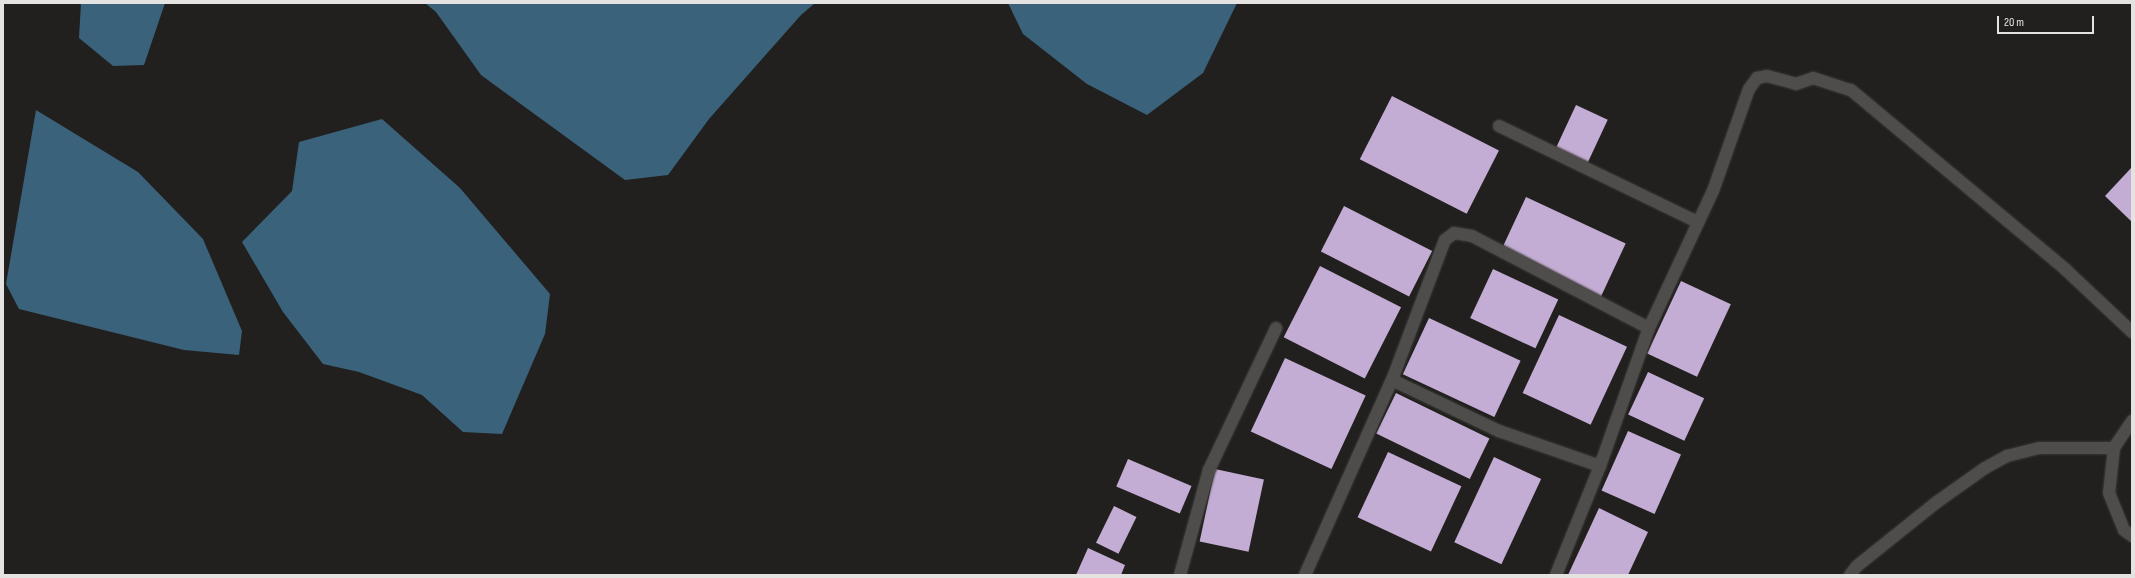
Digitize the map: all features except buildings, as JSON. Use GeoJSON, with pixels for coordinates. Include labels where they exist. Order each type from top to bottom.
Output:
{"type":"FeatureCollection","features":[{"type":"Feature","properties":{"kind":"street"},"geometry":{"type":"LineString","coordinates":[[1556,575],[1600,466],[1649,328],[1713,191],[1749,89],[1754,81],[1767,76],[1796,84],[1813,78],[1822,79],[1851,90],[2066,270],[2132,332]]}},
{"type":"Feature","properties":{"kind":"street"},"geometry":{"type":"LineString","coordinates":[[1499,126],[1698,222]]}},
{"type":"Feature","properties":{"kind":"street"},"geometry":{"type":"LineString","coordinates":[[1305,575],[1392,380],[1445,240],[1454,233],[1472,236],[1649,328]]}},
{"type":"Feature","properties":{"kind":"street"},"geometry":{"type":"LineString","coordinates":[[1180,575],[1209,470],[1276,328]]}},
{"type":"Feature","properties":{"kind":"street"},"geometry":{"type":"LineString","coordinates":[[1392,380],[1499,431],[1600,466]]}},
{"type":"Feature","properties":{"kind":"street"},"geometry":{"type":"LineString","coordinates":[[2132,421],[2114,448],[2109,493],[2124,530],[2132,536]]}},
{"type":"Feature","properties":{"kind":"street"},"geometry":{"type":"LineString","coordinates":[[1850,575],[1857,566],[1938,502],[1984,468],[2007,456],[2039,448],[2114,448]]}},
{"type":"Feature","properties":{"kind":"water"},"geometry":{"type":"Polygon","coordinates":[[[81,3],[165,3],[144,65],[113,66],[79,38],[81,3]]]}},
{"type":"Feature","properties":{"kind":"water"},"geometry":{"type":"Polygon","coordinates":[[[425,3],[815,3],[801,15],[709,119],[668,175],[625,180],[481,75],[436,12],[425,3]]]}},
{"type":"Feature","properties":{"kind":"water"},"geometry":{"type":"Polygon","coordinates":[[[1008,3],[1237,3],[1203,73],[1147,115],[1087,84],[1023,34],[1008,3]]]}},
{"type":"Feature","properties":{"kind":"water"},"geometry":{"type":"Polygon","coordinates":[[[36,110],[138,172],[203,239],[242,331],[239,355],[184,350],[19,309],[6,284],[36,110]]]}},
{"type":"Feature","properties":{"kind":"water"},"geometry":{"type":"Polygon","coordinates":[[[382,119],[460,188],[550,294],[545,334],[502,434],[463,432],[422,395],[359,372],[323,364],[283,312],[242,242],[292,191],[299,142],[382,119]]]}}]}
